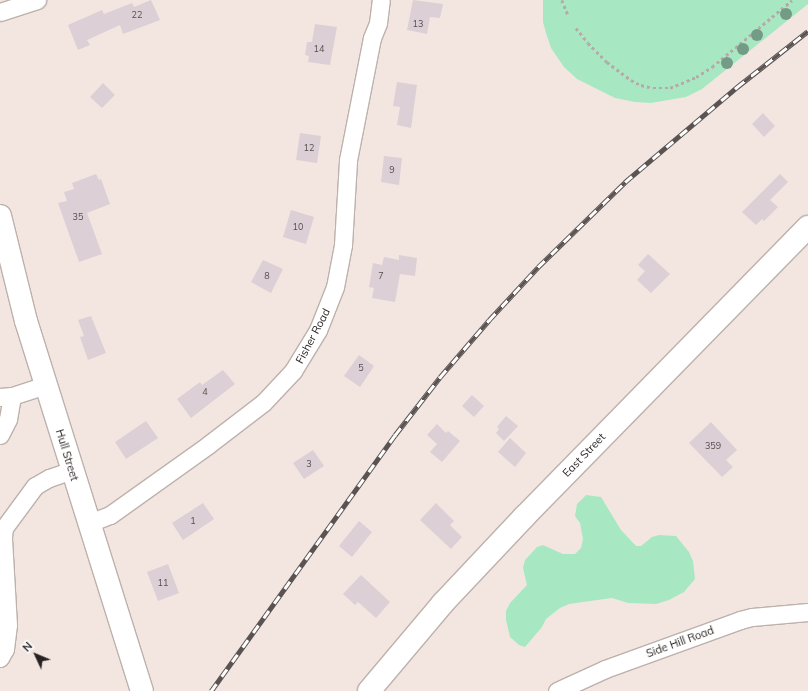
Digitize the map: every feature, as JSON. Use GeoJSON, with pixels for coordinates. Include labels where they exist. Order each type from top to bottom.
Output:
{"type":"FeatureCollection","features":[{"type":"Feature","properties":{"kind":"main road","name":"Hull Street"},"geometry":{"type":"LineString","coordinates":[[0,216],[18,293],[142,691]]}},
{"type":"Feature","properties":{"kind":"main road","name":"East Street"},"geometry":{"type":"LineString","coordinates":[[368,691],[443,603],[524,517],[808,227]]}},
{"type":"Feature","properties":{"kind":"street"},"geometry":{"type":"LineString","coordinates":[[0,12],[37,0]]}},
{"type":"Feature","properties":{"kind":"street","name":"Fisher Road"},"geometry":{"type":"LineString","coordinates":[[89,523],[110,515],[208,445],[263,403],[293,371],[318,330],[335,287],[340,266],[343,245],[348,160],[372,38],[378,23],[381,0]]}},
{"type":"Feature","properties":{"kind":"street"},"geometry":{"type":"LineString","coordinates":[[0,435],[8,419],[6,397],[46,385]]}},
{"type":"Feature","properties":{"kind":"street"},"geometry":{"type":"LineString","coordinates":[[0,658],[5,649],[8,626],[2,531],[36,486],[49,478],[72,470]]}},
{"type":"Feature","properties":{"kind":"street","name":"Side Hill Road"},"geometry":{"type":"LineString","coordinates":[[557,691],[605,669],[740,620],[752,617],[808,612]]}},
{"type":"Feature","properties":{"kind":"path"},"geometry":{"type":"LineString","coordinates":[[562,0],[568,15]]}},
{"type":"Feature","properties":{"kind":"path"},"geometry":{"type":"LineString","coordinates":[[576,28],[602,57],[630,80],[653,88],[670,88],[696,77],[712,67],[792,0]]}},
{"type":"Feature","properties":{"kind":"green space"},"geometry":{"type":"Polygon","coordinates":[[[543,0],[808,0],[808,4],[702,89],[686,97],[651,103],[635,102],[615,98],[577,79],[564,67],[551,48],[546,33],[543,22],[543,0]]]}},
{"type":"Feature","properties":{"kind":"green space"},"geometry":{"type":"Polygon","coordinates":[[[586,495],[601,497],[621,530],[636,546],[641,546],[652,537],[659,535],[676,536],[689,552],[693,561],[695,579],[684,592],[669,600],[656,604],[628,603],[612,598],[569,604],[560,608],[546,619],[542,627],[525,647],[519,645],[510,637],[506,620],[506,611],[510,603],[527,585],[523,568],[525,560],[537,547],[543,545],[563,554],[575,554],[581,548],[583,539],[580,523],[575,516],[577,504],[586,495]]]}},
{"type":"Feature","properties":{"kind":"building"},"geometry":{"type":"Polygon","coordinates":[[[151,0],[160,20],[123,34],[120,25],[87,40],[90,45],[78,50],[68,25],[102,10],[104,14],[132,3],[134,7],[151,0]]]}},
{"type":"Feature","properties":{"kind":"building"},"geometry":{"type":"Polygon","coordinates":[[[413,0],[443,4],[440,18],[430,17],[427,34],[407,30],[413,0]]]}},
{"type":"Feature","properties":{"kind":"building"},"geometry":{"type":"Polygon","coordinates":[[[315,24],[337,27],[330,65],[308,62],[309,56],[305,55],[307,42],[312,42],[315,24]]]}},
{"type":"Feature","properties":{"kind":"building"},"geometry":{"type":"Polygon","coordinates":[[[397,82],[417,85],[411,128],[397,125],[400,107],[393,106],[397,82]]]}},
{"type":"Feature","properties":{"kind":"building"},"geometry":{"type":"Polygon","coordinates":[[[103,83],[115,95],[102,108],[90,97],[103,83]]]}},
{"type":"Feature","properties":{"kind":"building"},"geometry":{"type":"Polygon","coordinates":[[[763,113],[775,126],[764,137],[752,124],[763,113]]]}},
{"type":"Feature","properties":{"kind":"building"},"geometry":{"type":"Polygon","coordinates":[[[300,133],[321,136],[317,163],[296,160],[300,133]]]}},
{"type":"Feature","properties":{"kind":"building"},"geometry":{"type":"Polygon","coordinates":[[[384,156],[402,158],[399,185],[381,182],[384,156]]]}},
{"type":"Feature","properties":{"kind":"building"},"geometry":{"type":"Polygon","coordinates":[[[96,174],[99,180],[101,179],[110,204],[87,213],[102,254],[79,262],[58,203],[67,201],[64,192],[74,189],[72,183],[96,174]]]}},
{"type":"Feature","properties":{"kind":"building"},"geometry":{"type":"Polygon","coordinates":[[[780,174],[788,182],[770,200],[778,207],[764,221],[762,219],[756,225],[742,212],[780,174]]]}},
{"type":"Feature","properties":{"kind":"building"},"geometry":{"type":"Polygon","coordinates":[[[291,210],[314,217],[306,244],[283,237],[291,210]]]}},
{"type":"Feature","properties":{"kind":"building"},"geometry":{"type":"Polygon","coordinates":[[[648,254],[670,274],[651,293],[637,280],[645,271],[638,265],[648,254]]]}},
{"type":"Feature","properties":{"kind":"building"},"geometry":{"type":"Polygon","coordinates":[[[399,255],[417,258],[415,276],[400,274],[395,302],[372,298],[374,288],[369,287],[373,263],[382,265],[384,257],[399,260],[399,255]]]}},
{"type":"Feature","properties":{"kind":"building"},"geometry":{"type":"Polygon","coordinates":[[[263,260],[283,269],[271,293],[251,282],[263,260]]]}},
{"type":"Feature","properties":{"kind":"building"},"geometry":{"type":"Polygon","coordinates":[[[91,316],[106,353],[88,360],[80,337],[84,336],[78,320],[91,316]]]}},
{"type":"Feature","properties":{"kind":"building"},"geometry":{"type":"Polygon","coordinates":[[[359,355],[374,366],[360,387],[344,376],[359,355]]]}},
{"type":"Feature","properties":{"kind":"building"},"geometry":{"type":"Polygon","coordinates":[[[223,370],[235,384],[191,418],[177,399],[200,382],[202,385],[223,370]]]}},
{"type":"Feature","properties":{"kind":"building"},"geometry":{"type":"Polygon","coordinates":[[[472,395],[484,406],[474,417],[462,406],[472,395]]]}},
{"type":"Feature","properties":{"kind":"building"},"geometry":{"type":"Polygon","coordinates":[[[506,416],[518,426],[504,441],[496,433],[499,429],[497,427],[506,416]]]}},
{"type":"Feature","properties":{"kind":"building"},"geometry":{"type":"Polygon","coordinates":[[[146,421],[158,438],[126,459],[115,442],[146,421]]]}},
{"type":"Feature","properties":{"kind":"building"},"geometry":{"type":"Polygon","coordinates":[[[711,422],[737,450],[726,460],[733,467],[722,477],[689,443],[711,422]]]}},
{"type":"Feature","properties":{"kind":"building"},"geometry":{"type":"Polygon","coordinates":[[[437,424],[446,433],[448,431],[460,441],[442,462],[430,452],[437,444],[427,435],[437,424]]]}},
{"type":"Feature","properties":{"kind":"building"},"geometry":{"type":"Polygon","coordinates":[[[510,438],[526,453],[515,467],[498,452],[510,438]]]}},
{"type":"Feature","properties":{"kind":"building"},"geometry":{"type":"Polygon","coordinates":[[[313,450],[324,466],[304,479],[293,463],[313,450]]]}},
{"type":"Feature","properties":{"kind":"building"},"geometry":{"type":"Polygon","coordinates":[[[203,503],[214,519],[183,540],[172,523],[203,503]]]}},
{"type":"Feature","properties":{"kind":"building"},"geometry":{"type":"Polygon","coordinates":[[[436,503],[454,521],[450,525],[462,537],[451,549],[420,520],[436,503]]]}},
{"type":"Feature","properties":{"kind":"building"},"geometry":{"type":"Polygon","coordinates":[[[359,521],[372,532],[352,557],[339,546],[359,521]]]}},
{"type":"Feature","properties":{"kind":"building"},"geometry":{"type":"Polygon","coordinates":[[[168,564],[179,593],[158,601],[147,572],[168,564]]]}},
{"type":"Feature","properties":{"kind":"building"},"geometry":{"type":"Polygon","coordinates":[[[361,575],[390,602],[376,618],[358,602],[355,605],[343,594],[361,575]]]}},
{"type":"Feature","properties":{"kind":"railway"},"geometry":{"type":"LineString","coordinates":[[211,691],[395,435],[440,377],[489,320],[538,267],[625,182],[737,87],[808,31]]}}]}
